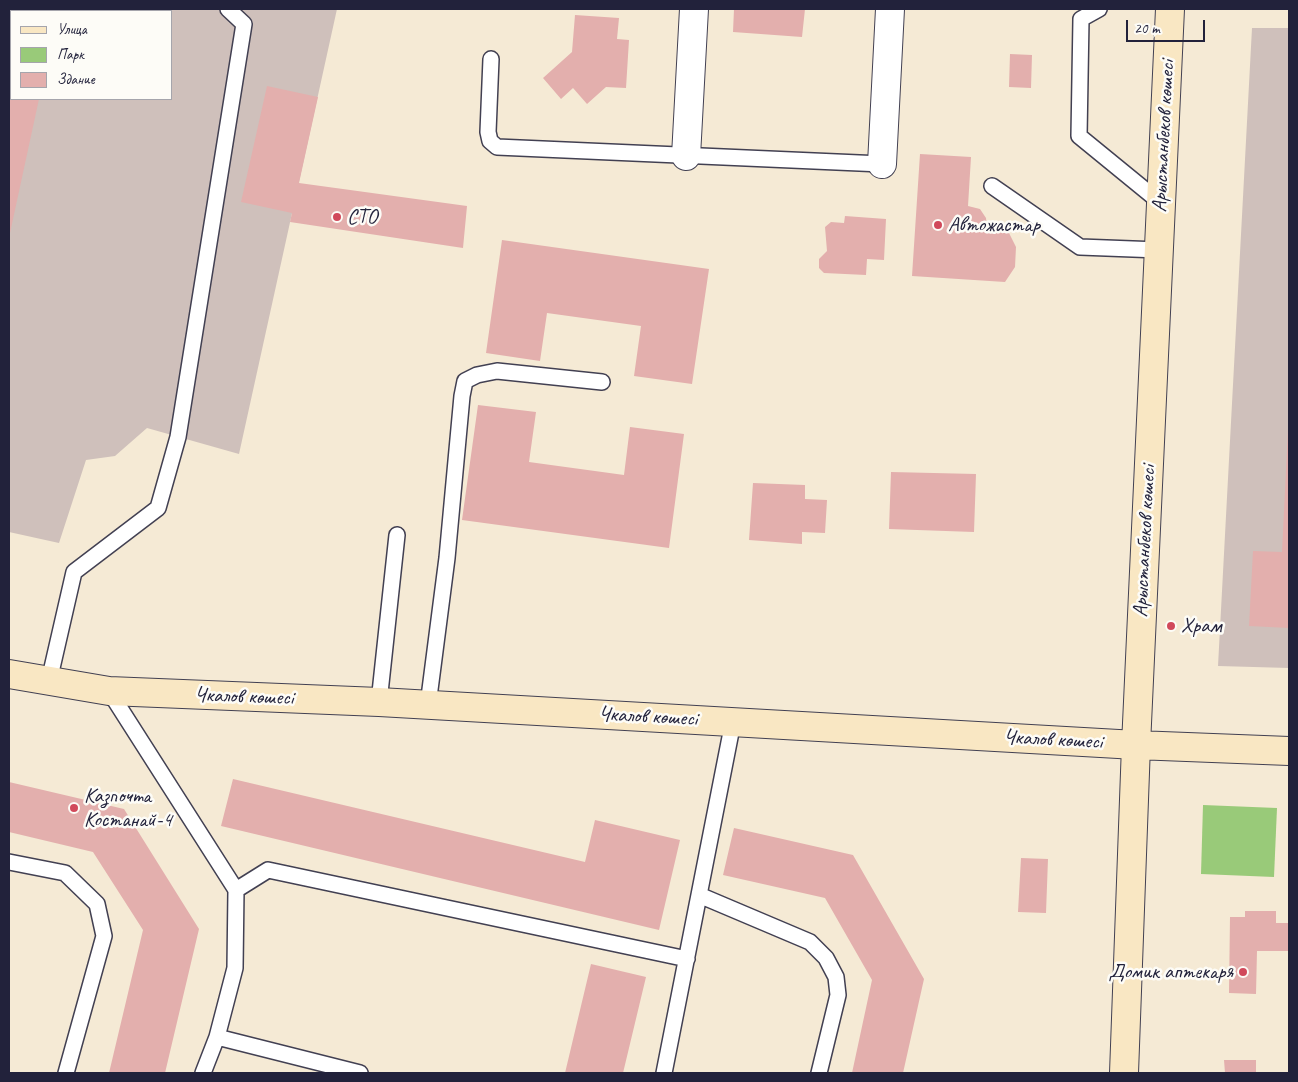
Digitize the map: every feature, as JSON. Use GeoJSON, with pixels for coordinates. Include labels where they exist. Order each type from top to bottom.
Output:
{"type":"FeatureCollection","features":[{"type":"Feature","properties":{"kind":"street"},"geometry":{"type":"LineString","coordinates":[[686,156],[694,9]]}},
{"type":"Feature","properties":{"kind":"street"},"geometry":{"type":"LineString","coordinates":[[882,164],[890,9]]}},
{"type":"Feature","properties":{"kind":"street","name":"Арыстанбеков көшесі"},"geometry":{"type":"LineString","coordinates":[[1124,1073],[1136,745],[1170,9]]}},
{"type":"Feature","properties":{"kind":"street","name":"Чкалов көшесі"},"geometry":{"type":"LineString","coordinates":[[9,674],[109,691],[379,702],[1289,752]]}},
{"type":"Feature","properties":{"kind":"lane"},"geometry":{"type":"LineString","coordinates":[[49,681],[74,572],[158,508],[178,437],[244,24],[228,9]]}},
{"type":"Feature","properties":{"kind":"lane"},"geometry":{"type":"LineString","coordinates":[[1099,9],[1081,19],[1078,136],[1161,203]]}},
{"type":"Feature","properties":{"kind":"lane"},"geometry":{"type":"LineString","coordinates":[[491,59],[488,132],[490,141],[497,147],[882,164]]}},
{"type":"Feature","properties":{"kind":"lane"},"geometry":{"type":"LineString","coordinates":[[992,186],[1080,247],[1159,250]]}},
{"type":"Feature","properties":{"kind":"lane"},"geometry":{"type":"LineString","coordinates":[[428,705],[447,558],[465,381],[477,375],[497,371],[602,382]]}},
{"type":"Feature","properties":{"kind":"lane"},"geometry":{"type":"LineString","coordinates":[[379,702],[397,535]]}},
{"type":"Feature","properties":{"kind":"lane"},"geometry":{"type":"LineString","coordinates":[[109,691],[236,890],[235,968],[217,1037],[203,1073]]}},
{"type":"Feature","properties":{"kind":"lane"},"geometry":{"type":"LineString","coordinates":[[664,1073],[733,722]]}},
{"type":"Feature","properties":{"kind":"lane"},"geometry":{"type":"LineString","coordinates":[[9,862],[65,873],[97,904],[104,936],[66,1073]]}},
{"type":"Feature","properties":{"kind":"lane"},"geometry":{"type":"LineString","coordinates":[[236,890],[268,870],[686,958]]}},
{"type":"Feature","properties":{"kind":"lane"},"geometry":{"type":"LineString","coordinates":[[699,894],[810,942],[826,958],[836,977],[838,995],[819,1073]]}},
{"type":"Feature","properties":{"kind":"lane"},"geometry":{"type":"LineString","coordinates":[[217,1037],[360,1073]]}},
{"type":"Feature","properties":{"kind":"shaded area"},"geometry":{"type":"Polygon","coordinates":[[[9,9],[337,9],[239,454],[147,428],[115,456],[86,460],[59,543],[9,532],[9,9]]]}},
{"type":"Feature","properties":{"kind":"shaded area"},"geometry":{"type":"Polygon","coordinates":[[[1252,28],[1289,28],[1289,668],[1218,666],[1252,28]]]}},
{"type":"Feature","properties":{"kind":"green space"},"geometry":{"type":"Polygon","coordinates":[[[1203,805],[1277,808],[1274,877],[1201,874],[1203,805]]]}},
{"type":"Feature","properties":{"kind":"building"},"geometry":{"type":"Polygon","coordinates":[[[9,9],[59,9],[10,10],[10,100],[39,100],[10,233],[9,9]]]}},
{"type":"Feature","properties":{"kind":"building"},"geometry":{"type":"Polygon","coordinates":[[[734,9],[805,9],[802,37],[733,32],[734,9]]]}},
{"type":"Feature","properties":{"kind":"building"},"geometry":{"type":"Polygon","coordinates":[[[575,15],[619,18],[617,39],[629,40],[626,88],[606,87],[587,104],[573,88],[561,99],[543,78],[572,52],[575,15]]]}},
{"type":"Feature","properties":{"kind":"building"},"geometry":{"type":"Polygon","coordinates":[[[1010,54],[1032,55],[1031,88],[1009,87],[1010,54]]]}},
{"type":"Feature","properties":{"kind":"building"},"geometry":{"type":"Polygon","coordinates":[[[267,86],[318,97],[299,183],[467,206],[463,248],[290,222],[292,213],[241,202],[267,86]]]}},
{"type":"Feature","properties":{"kind":"building"},"geometry":{"type":"Polygon","coordinates":[[[920,154],[971,157],[968,206],[980,209],[986,218],[987,230],[1008,231],[1016,247],[1015,267],[1005,282],[912,276],[920,154]]]}},
{"type":"Feature","properties":{"kind":"building"},"geometry":{"type":"Polygon","coordinates":[[[845,216],[886,219],[884,260],[867,259],[866,275],[824,273],[819,268],[819,259],[827,251],[825,227],[831,222],[844,223],[845,216]]]}},
{"type":"Feature","properties":{"kind":"building"},"geometry":{"type":"Polygon","coordinates":[[[502,240],[709,269],[692,384],[634,376],[641,326],[547,313],[540,361],[486,353],[502,240]]]}},
{"type":"Feature","properties":{"kind":"building"},"geometry":{"type":"Polygon","coordinates":[[[478,405],[536,412],[529,462],[624,475],[630,427],[684,434],[669,548],[462,520],[478,405]]]}},
{"type":"Feature","properties":{"kind":"building"},"geometry":{"type":"Polygon","coordinates":[[[1288,429],[1289,628],[1249,626],[1253,551],[1282,552],[1288,429]]]}},
{"type":"Feature","properties":{"kind":"building"},"geometry":{"type":"Polygon","coordinates":[[[891,472],[976,474],[974,532],[889,529],[891,472]]]}},
{"type":"Feature","properties":{"kind":"building"},"geometry":{"type":"Polygon","coordinates":[[[753,483],[805,485],[805,499],[827,500],[825,533],[802,532],[802,544],[749,540],[753,483]]]}},
{"type":"Feature","properties":{"kind":"building"},"geometry":{"type":"Polygon","coordinates":[[[233,779],[585,862],[595,820],[680,840],[659,930],[221,826],[233,779]]]}},
{"type":"Feature","properties":{"kind":"building"},"geometry":{"type":"Polygon","coordinates":[[[9,782],[124,809],[199,929],[165,1073],[109,1073],[143,930],[93,852],[9,832],[9,782]]]}},
{"type":"Feature","properties":{"kind":"building"},"geometry":{"type":"Polygon","coordinates":[[[734,828],[853,855],[924,979],[903,1073],[852,1073],[872,980],[825,898],[723,875],[734,828]]]}},
{"type":"Feature","properties":{"kind":"building"},"geometry":{"type":"Polygon","coordinates":[[[1021,858],[1048,859],[1046,913],[1018,912],[1021,858]]]}},
{"type":"Feature","properties":{"kind":"building","name":"Домик аптекаря"},"geometry":{"type":"Polygon","coordinates":[[[1245,911],[1276,911],[1276,923],[1289,923],[1289,951],[1257,951],[1256,994],[1229,993],[1230,917],[1245,917],[1245,911]]]}},
{"type":"Feature","properties":{"kind":"building"},"geometry":{"type":"Polygon","coordinates":[[[591,964],[646,977],[623,1073],[565,1073],[591,964]]]}},
{"type":"Feature","properties":{"kind":"building"},"geometry":{"type":"Polygon","coordinates":[[[1224,1060],[1256,1060],[1256,1073],[1225,1073],[1224,1060]]]}},
{"type":"Feature","properties":{"kind":"place","name":"СТО"},"geometry":{"type":"Point","coordinates":[337,217]}},
{"type":"Feature","properties":{"kind":"place","name":"Автожастар"},"geometry":{"type":"Point","coordinates":[938,225]}},
{"type":"Feature","properties":{"kind":"place","name":"Храм"},"geometry":{"type":"Point","coordinates":[1171,626]}},
{"type":"Feature","properties":{"kind":"place","name":"Казпочта Костанай-4"},"geometry":{"type":"Point","coordinates":[74,808]}},
{"type":"Feature","properties":{"kind":"place","name":"Домик аптекаря"},"geometry":{"type":"Point","coordinates":[1243,972]}}]}
